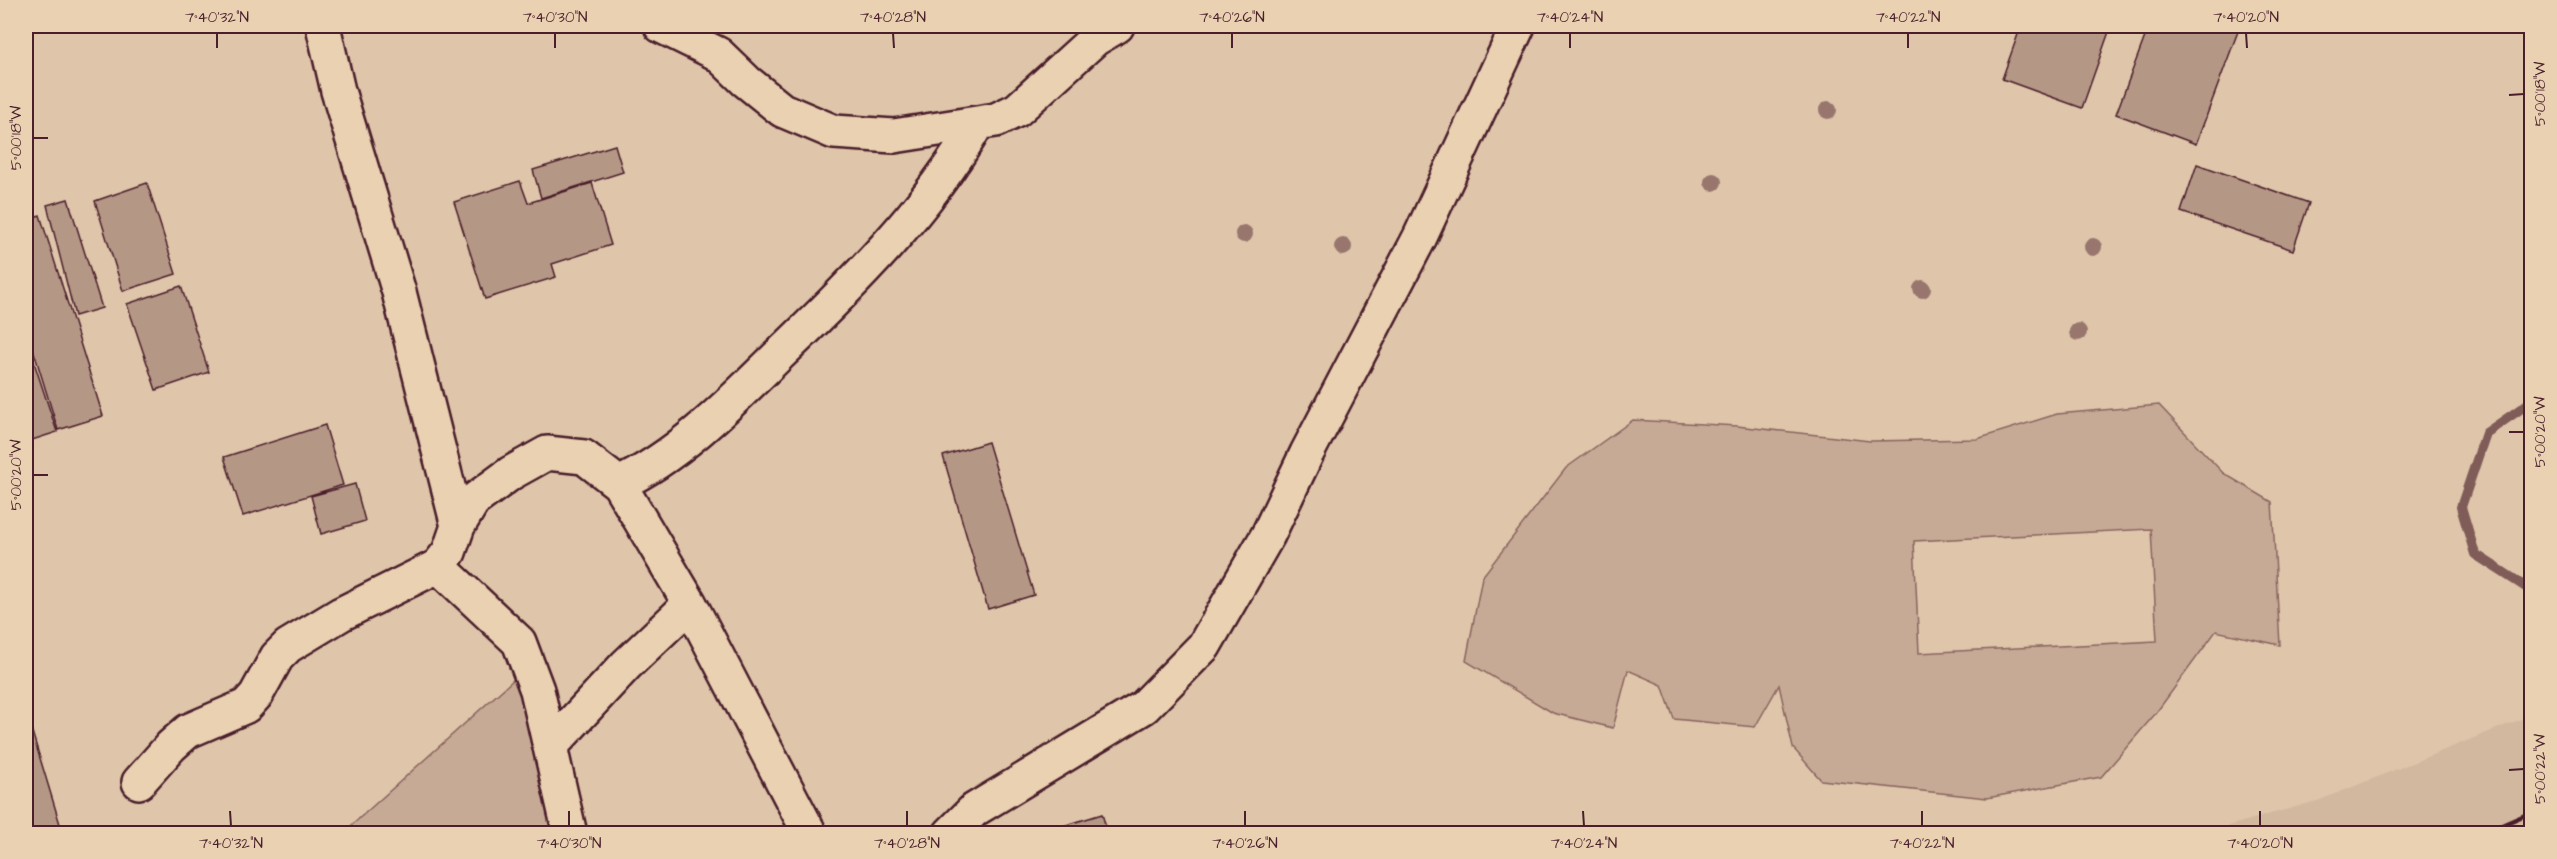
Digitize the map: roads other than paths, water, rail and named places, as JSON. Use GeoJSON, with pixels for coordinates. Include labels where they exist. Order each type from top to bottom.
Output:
{"type":"FeatureCollection","features":[{"type":"Feature","properties":{"kind":"street"},"geometry":{"type":"LineString","coordinates":[[323,26],[338,91],[399,292],[458,526]]}},
{"type":"Feature","properties":{"kind":"street"},"geometry":{"type":"LineString","coordinates":[[662,26],[718,54],[746,81],[782,110],[834,132],[894,136],[996,120],[1017,110],[1095,39],[1117,26]]}},
{"type":"Feature","properties":{"kind":"street"},"geometry":{"type":"LineString","coordinates":[[950,834],[974,810],[1144,706],[1204,646],[1268,536],[1307,453],[1420,237],[1518,26]]}},
{"type":"Feature","properties":{"kind":"street"},"geometry":{"type":"LineString","coordinates":[[619,484],[645,471],[675,450],[734,400],[840,296],[924,201],[957,159],[977,124]]}},
{"type":"Feature","properties":{"kind":"street"},"geometry":{"type":"LineString","coordinates":[[139,782],[171,746],[188,731],[246,706],[256,695],[277,657],[288,646],[341,614],[438,566],[449,552],[458,526],[473,501],[511,473],[547,453],[584,457],[619,484],[690,604],[810,834]]}},
{"type":"Feature","properties":{"kind":"street"},"geometry":{"type":"LineString","coordinates":[[438,566],[519,642],[537,690],[570,834]]}},
{"type":"Feature","properties":{"kind":"street"},"geometry":{"type":"LineString","coordinates":[[550,747],[626,664],[690,604]]}},
{"type":"Feature","properties":{"kind":"waterway"},"geometry":{"type":"LineString","coordinates":[[2532,401],[2486,433],[2461,507],[2475,554],[2532,591]]}},
{"type":"Feature","properties":{"kind":"railway"},"geometry":{"type":"LineString","coordinates":[[2481,834],[2532,812]]}}]}
